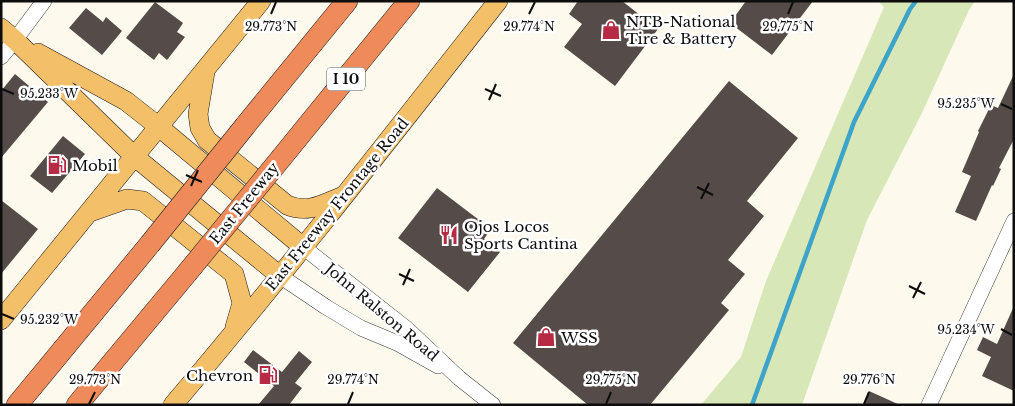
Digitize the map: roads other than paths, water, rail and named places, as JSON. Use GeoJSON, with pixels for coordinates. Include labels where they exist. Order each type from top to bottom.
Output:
{"type":"FeatureCollection","features":[{"type":"Feature","properties":{"kind":"highway"},"geometry":{"type":"LineString","coordinates":[[17,405],[347,1]]}},
{"type":"Feature","properties":{"kind":"highway","name":"East Freeway"},"geometry":{"type":"LineString","coordinates":[[78,405],[410,1]]}},
{"type":"Feature","properties":{"kind":"main road"},"geometry":{"type":"LineString","coordinates":[[1,320],[206,71],[261,1]]}},
{"type":"Feature","properties":{"kind":"main road","name":"East Freeway Frontage Road"},"geometry":{"type":"LineString","coordinates":[[173,405],[345,196],[498,1]]}},
{"type":"Feature","properties":{"kind":"main road"},"geometry":{"type":"LineString","coordinates":[[8,34],[126,101],[303,247]]}},
{"type":"Feature","properties":{"kind":"main road","name":"John Ralston Road"},"geometry":{"type":"LineString","coordinates":[[8,34],[135,156],[280,276]]}},
{"type":"Feature","properties":{"kind":"main road"},"geometry":{"type":"LineString","coordinates":[[206,71],[198,114],[200,128],[207,140],[294,208],[315,207],[345,196]]}},
{"type":"Feature","properties":{"kind":"main road"},"geometry":{"type":"LineString","coordinates":[[90,212],[127,199],[143,201],[234,274],[242,303],[232,335]]}},
{"type":"Feature","properties":{"kind":"street"},"geometry":{"type":"LineString","coordinates":[[1,57],[8,34],[44,1]]}},
{"type":"Feature","properties":{"kind":"street"},"geometry":{"type":"LineString","coordinates":[[930,405],[1014,222]]}},
{"type":"Feature","properties":{"kind":"street","name":"John Ralston Road"},"geometry":{"type":"LineString","coordinates":[[303,247],[407,329],[459,378],[493,405]]}},
{"type":"Feature","properties":{"kind":"street","name":"John Ralston Road"},"geometry":{"type":"LineString","coordinates":[[280,276],[326,308],[361,328],[397,343],[459,378]]}},
{"type":"Feature","properties":{"kind":"waterway"},"geometry":{"type":"LineString","coordinates":[[752,405],[854,122],[910,9],[916,1]]}},
{"type":"Feature","properties":{"kind":"place","name":"NTB-National Tire & Battery"},"geometry":{"type":"Point","coordinates":[611,30]}},
{"type":"Feature","properties":{"kind":"place","name":"Mobil"},"geometry":{"type":"Point","coordinates":[57,165]}},
{"type":"Feature","properties":{"kind":"place","name":"Ojos Locos Sports Cantina"},"geometry":{"type":"Point","coordinates":[449,235]}},
{"type":"Feature","properties":{"kind":"place","name":"WSS"},"geometry":{"type":"Point","coordinates":[546,337]}},
{"type":"Feature","properties":{"kind":"place","name":"Chevron"},"geometry":{"type":"Point","coordinates":[268,375]}}]}
